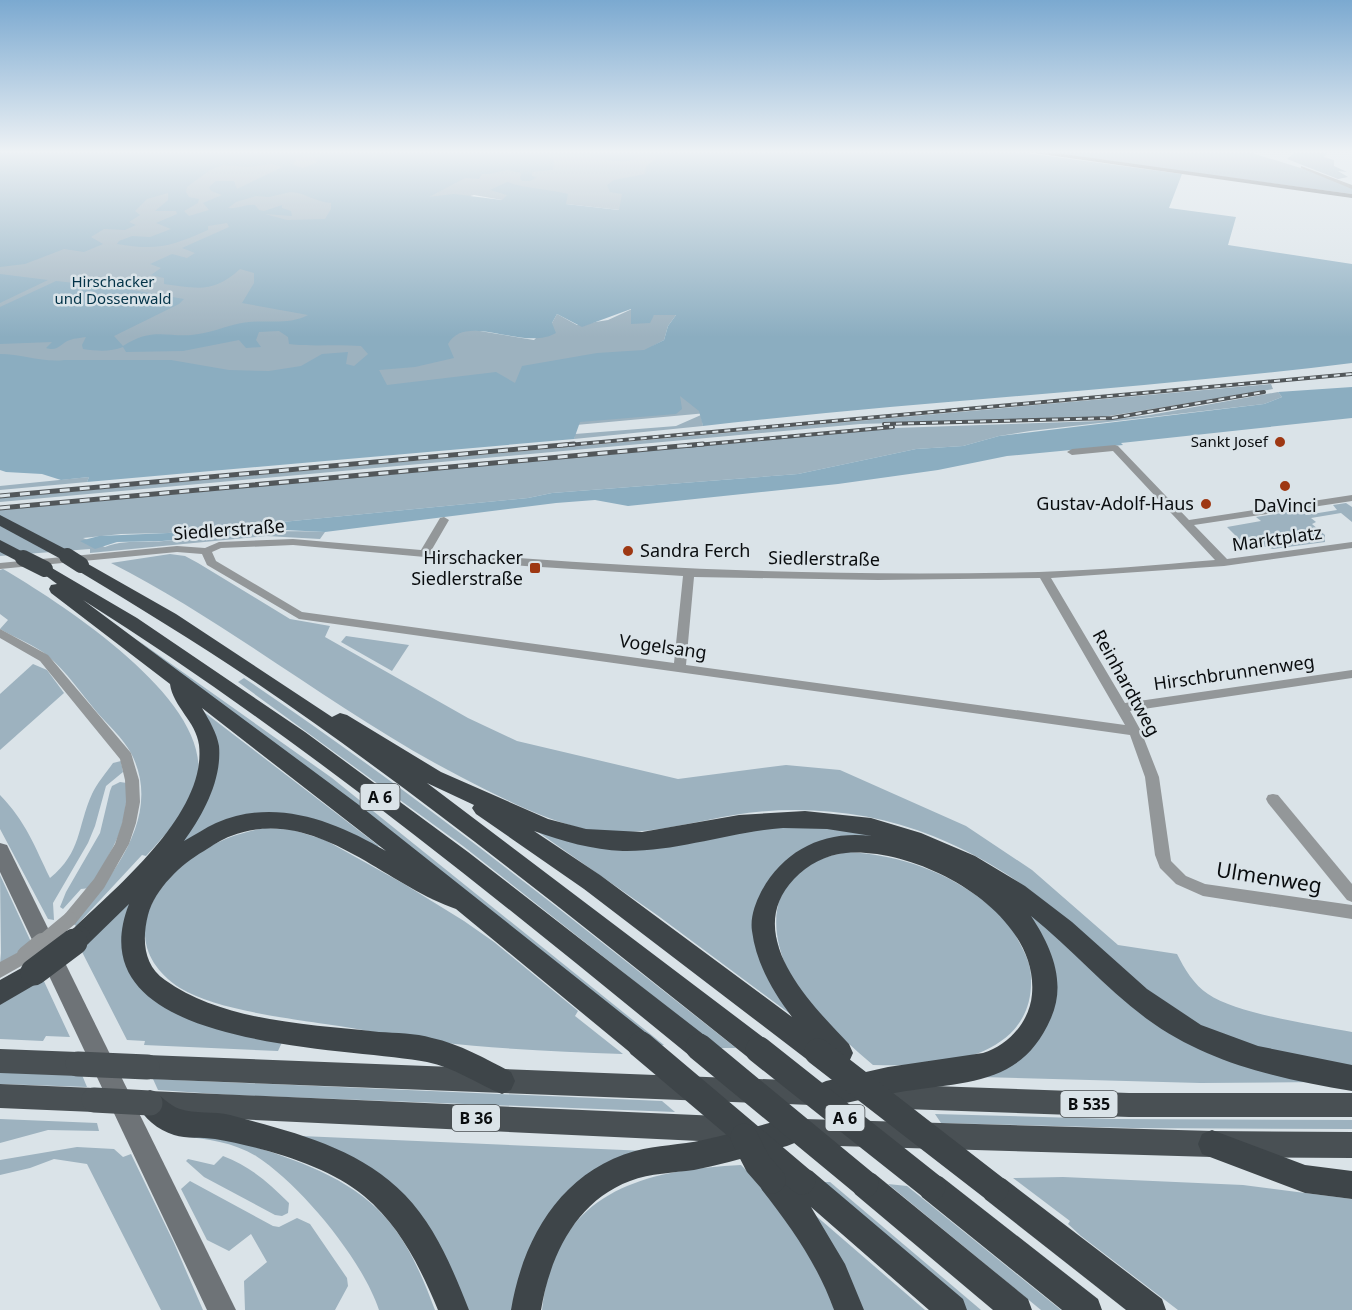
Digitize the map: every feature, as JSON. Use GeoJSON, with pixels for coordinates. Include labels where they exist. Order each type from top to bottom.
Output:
{"type":"FeatureCollection","features":[{"type":"Feature","properties":{"kind":"highway","name":"A 6"},"geometry":{"type":"LineString","coordinates":[[0,520],[186,629],[303,706],[502,851],[759,1050],[1086,1310]]}},
{"type":"Feature","properties":{"kind":"highway","name":"A 6"},"geometry":{"type":"LineString","coordinates":[[0,545],[165,644],[356,778],[699,1047],[1017,1310]]}},
{"type":"Feature","properties":{"kind":"highway"},"geometry":{"type":"LineString","coordinates":[[33,566],[468,903],[641,1045],[952,1310]]}},
{"type":"Feature","properties":{"kind":"highway"},"geometry":{"type":"LineString","coordinates":[[0,993],[173,838],[189,819],[203,792],[210,762],[209,745],[197,716],[181,696],[179,681]]}},
{"type":"Feature","properties":{"kind":"highway"},"geometry":{"type":"LineString","coordinates":[[303,706],[345,722],[435,778],[592,882],[829,1053],[885,1104],[1151,1310]]}},
{"type":"Feature","properties":{"kind":"highway"},"geometry":{"type":"LineString","coordinates":[[435,778],[541,825],[568,834],[601,840],[640,842],[742,824],[807,819],[846,822],[910,838],[943,850],[998,880],[1049,917],[1124,986],[1188,1031],[1221,1047],[1247,1056],[1294,1069],[1352,1078]]}},
{"type":"Feature","properties":{"kind":"highway"},"geometry":{"type":"LineString","coordinates":[[468,903],[436,891],[334,833],[295,821],[257,820],[230,828],[196,844],[162,873],[138,910],[133,945],[135,962],[153,986],[188,1006],[219,1017],[277,1030],[433,1050],[502,1081]]}},
{"type":"Feature","properties":{"kind":"highway"},"geometry":{"type":"LineString","coordinates":[[826,1094],[898,1079],[956,1072],[995,1062],[1010,1054],[1030,1034],[1039,1017],[1044,999],[1046,981],[1035,944],[1023,924],[1006,905],[986,889],[958,873],[892,848],[867,844],[839,845],[817,851],[784,873],[774,887],[764,918],[764,936],[768,954],[786,990],[829,1053]]}},
{"type":"Feature","properties":{"kind":"highway","name":"B 36"},"geometry":{"type":"LineString","coordinates":[[0,1061],[826,1094]]}},
{"type":"Feature","properties":{"kind":"highway","name":"B 535"},"geometry":{"type":"LineString","coordinates":[[826,1094],[1129,1105],[1352,1106]]}},
{"type":"Feature","properties":{"kind":"highway","name":"B 36"},"geometry":{"type":"LineString","coordinates":[[0,1096],[94,1100],[163,1109],[787,1132]]}},
{"type":"Feature","properties":{"kind":"highway"},"geometry":{"type":"LineString","coordinates":[[163,1109],[312,1152],[365,1177],[405,1214],[424,1243],[454,1310]]}},
{"type":"Feature","properties":{"kind":"highway"},"geometry":{"type":"LineString","coordinates":[[739,1128],[758,1164],[800,1215],[826,1255],[849,1310]]}},
{"type":"Feature","properties":{"kind":"highway"},"geometry":{"type":"LineString","coordinates":[[526,1310],[528,1289],[537,1257],[570,1205],[586,1190],[625,1168],[660,1159],[694,1155],[787,1132]]}},
{"type":"Feature","properties":{"kind":"highway","name":"B 535"},"geometry":{"type":"LineString","coordinates":[[787,1132],[1212,1144],[1352,1145]]}},
{"type":"Feature","properties":{"kind":"highway"},"geometry":{"type":"LineString","coordinates":[[1212,1144],[1305,1179],[1352,1185]]}},
{"type":"Feature","properties":{"kind":"main road"},"geometry":{"type":"LineString","coordinates":[[0,851],[222,1310]]}},
{"type":"Feature","properties":{"kind":"street","name":"Marktplatz"},"geometry":{"type":"LineString","coordinates":[[1072,452],[1115,448],[1224,563],[1352,545]]}},
{"type":"Feature","properties":{"kind":"street","name":"Marktplatz"},"geometry":{"type":"LineString","coordinates":[[1187,524],[1352,498]]}},
{"type":"Feature","properties":{"kind":"street"},"geometry":{"type":"LineString","coordinates":[[424,554],[444,520]]}},
{"type":"Feature","properties":{"kind":"street","name":"Siedlerstraße"},"geometry":{"type":"LineString","coordinates":[[0,566],[177,549],[206,551],[219,545],[285,542],[525,563],[689,573],[878,577],[1044,575],[1224,563]]}},
{"type":"Feature","properties":{"kind":"street","name":"Vogelsang"},"geometry":{"type":"LineString","coordinates":[[206,551],[211,563],[299,615],[1135,731]]}},
{"type":"Feature","properties":{"kind":"street"},"geometry":{"type":"LineString","coordinates":[[680,668],[689,573]]}},
{"type":"Feature","properties":{"kind":"street","name":"Reinhardtweg"},"geometry":{"type":"LineString","coordinates":[[1044,575],[1135,731],[1152,777],[1162,855],[1171,872],[1181,880]]}},
{"type":"Feature","properties":{"kind":"street"},"geometry":{"type":"LineString","coordinates":[[0,633],[44,658],[126,757],[132,774],[135,797],[130,825],[75,928]]}},
{"type":"Feature","properties":{"kind":"street","name":"Hirschbrunnenweg"},"geometry":{"type":"LineString","coordinates":[[1122,708],[1352,674]]}},
{"type":"Feature","properties":{"kind":"street"},"geometry":{"type":"LineString","coordinates":[[1273,799],[1352,895]]}},
{"type":"Feature","properties":{"kind":"street","name":"Ulmenweg"},"geometry":{"type":"LineString","coordinates":[[1181,880],[1203,890],[1352,912]]}},
{"type":"Feature","properties":{"kind":"street"},"geometry":{"type":"LineString","coordinates":[[0,971],[30,964]]}},
{"type":"Feature","properties":{"kind":"green space","name":"Hirschacker und Dossenwald"},"geometry":{"type":"Polygon","coordinates":[[[0,214],[408,214],[364,227],[468,329],[534,340],[552,323],[557,314],[577,325],[608,320],[632,309],[631,323],[654,315],[676,315],[668,326],[664,340],[653,346],[880,397],[162,463],[0,379],[0,214]]]}},
{"type":"Feature","properties":{"kind":"green space"},"geometry":{"type":"Polygon","coordinates":[[[0,214],[140,215],[129,222],[136,225],[125,230],[104,229],[91,237],[103,244],[84,252],[64,249],[25,264],[0,267],[0,214]]]}},
{"type":"Feature","properties":{"kind":"green space"},"geometry":{"type":"Polygon","coordinates":[[[177,214],[189,216],[265,214],[287,220],[325,219],[328,214],[1215,214],[1236,217],[1228,245],[1352,264],[1352,363],[1190,381],[865,409],[703,426],[699,411],[680,396],[682,409],[676,414],[580,422],[574,439],[87,482],[89,477],[61,480],[42,474],[0,470],[0,354],[49,360],[171,360],[229,370],[269,371],[301,366],[322,354],[348,352],[346,364],[354,366],[368,354],[361,346],[289,344],[288,337],[279,331],[259,332],[256,340],[261,347],[246,348],[239,340],[183,351],[126,352],[123,347],[104,351],[83,349],[82,345],[86,337],[67,341],[54,349],[46,348],[52,342],[0,344],[0,307],[56,281],[121,288],[184,299],[179,304],[114,336],[123,346],[135,339],[154,334],[192,335],[243,323],[287,321],[308,315],[242,303],[254,283],[254,273],[240,269],[213,286],[195,288],[164,284],[164,278],[151,275],[161,268],[150,264],[172,254],[187,258],[195,253],[182,248],[229,227],[227,223],[208,226],[208,230],[164,246],[143,247],[117,244],[132,236],[150,237],[171,229],[156,223],[177,214]],[[631,309],[582,327],[557,314],[552,323],[556,333],[543,338],[468,331],[456,335],[448,344],[454,358],[415,367],[379,370],[387,385],[496,372],[515,383],[522,366],[597,353],[644,350],[664,340],[668,326],[676,315],[654,315],[650,323],[631,324],[631,309]]]}},
{"type":"Feature","properties":{"kind":"green space"},"geometry":{"type":"Polygon","coordinates":[[[267,214],[292,214],[292,216],[267,214]]]}},
{"type":"Feature","properties":{"kind":"green space"},"geometry":{"type":"Polygon","coordinates":[[[0,274],[48,280],[0,303],[0,274]]]}},
{"type":"Feature","properties":{"kind":"green space"},"geometry":{"type":"Polygon","coordinates":[[[1271,384],[1273,389],[1103,417],[860,424],[0,502],[0,498],[1271,384]]]}},
{"type":"Feature","properties":{"kind":"green space"},"geometry":{"type":"Polygon","coordinates":[[[1352,387],[1352,418],[1007,456],[938,470],[838,484],[628,506],[595,500],[556,503],[325,532],[285,530],[162,541],[117,542],[95,549],[80,541],[99,536],[168,533],[528,498],[552,493],[798,474],[916,449],[963,446],[999,436],[1264,404],[1282,397],[1278,392],[1352,387]]]}},
{"type":"Feature","properties":{"kind":"green space"},"geometry":{"type":"Polygon","coordinates":[[[1278,392],[1282,397],[1264,404],[1030,431],[999,436],[963,446],[916,449],[798,474],[552,493],[528,498],[168,533],[83,538],[105,547],[127,542],[285,531],[325,532],[320,539],[266,536],[90,553],[90,549],[0,556],[0,510],[895,428],[1100,421],[1150,415],[1278,392]]]}},
{"type":"Feature","properties":{"kind":"green space"},"geometry":{"type":"Polygon","coordinates":[[[701,415],[703,426],[574,439],[575,434],[676,426],[701,415]]]}},
{"type":"Feature","properties":{"kind":"green space"},"geometry":{"type":"Polygon","coordinates":[[[89,477],[87,482],[0,490],[0,486],[89,477]]]}},
{"type":"Feature","properties":{"kind":"green space"},"geometry":{"type":"Polygon","coordinates":[[[1346,503],[1352,507],[1352,522],[1341,513],[1311,518],[1316,522],[1312,524],[1325,535],[1325,542],[1273,549],[1240,540],[1227,527],[1261,521],[1256,517],[1300,510],[1306,515],[1337,510],[1333,505],[1346,503]]]}},
{"type":"Feature","properties":{"kind":"green space"},"geometry":{"type":"Polygon","coordinates":[[[170,554],[185,556],[198,563],[290,619],[330,626],[325,637],[468,718],[517,741],[678,779],[786,765],[840,770],[966,826],[1032,870],[1118,945],[1177,954],[1198,986],[1221,1001],[1277,1018],[1352,1032],[1352,1068],[1308,1060],[1241,1043],[1199,1026],[1143,989],[1058,913],[1016,880],[962,849],[910,827],[861,815],[784,810],[734,815],[655,830],[616,832],[576,827],[532,811],[416,752],[200,614],[111,563],[170,554]]]}},
{"type":"Feature","properties":{"kind":"green space"},"geometry":{"type":"Polygon","coordinates":[[[3,569],[60,605],[129,658],[159,688],[183,719],[196,751],[197,781],[183,811],[146,856],[142,855],[76,926],[73,923],[103,886],[129,845],[137,823],[141,800],[140,777],[124,742],[61,668],[43,652],[0,629],[8,620],[0,614],[0,570],[3,569]]]}},
{"type":"Feature","properties":{"kind":"green space"},"geometry":{"type":"Polygon","coordinates":[[[346,636],[409,645],[392,671],[341,642],[346,636]]]}},
{"type":"Feature","properties":{"kind":"green space"},"geometry":{"type":"Polygon","coordinates":[[[136,639],[332,778],[664,1045],[651,1046],[136,639]]]}},
{"type":"Feature","properties":{"kind":"green space"},"geometry":{"type":"Polygon","coordinates":[[[33,664],[47,670],[64,693],[0,750],[0,694],[33,664]]]}},
{"type":"Feature","properties":{"kind":"green space"},"geometry":{"type":"Polygon","coordinates":[[[244,678],[432,812],[555,905],[736,1048],[719,1048],[463,846],[238,682],[244,678]]]}},
{"type":"Feature","properties":{"kind":"green space"},"geometry":{"type":"Polygon","coordinates":[[[204,712],[379,846],[376,848],[263,816],[156,872],[133,974],[284,1038],[278,1051],[144,1045],[145,1041],[127,1040],[80,948],[197,814],[204,712]]]}},
{"type":"Feature","properties":{"kind":"green space"},"geometry":{"type":"Polygon","coordinates":[[[121,761],[123,772],[106,786],[88,843],[53,903],[54,920],[48,919],[0,829],[0,795],[23,824],[50,878],[68,859],[73,849],[96,786],[113,763],[121,761]]]}},
{"type":"Feature","properties":{"kind":"green space"},"geometry":{"type":"Polygon","coordinates":[[[120,782],[127,783],[126,800],[121,827],[112,850],[90,888],[81,889],[63,909],[60,907],[66,892],[100,833],[112,786],[120,782]]]}},
{"type":"Feature","properties":{"kind":"green space"},"geometry":{"type":"Polygon","coordinates":[[[779,823],[875,833],[996,884],[1126,995],[1319,1082],[1200,1083],[980,1077],[1052,1005],[995,888],[858,838],[764,889],[797,1019],[657,915],[538,832],[562,839],[779,823]]]}},
{"type":"Feature","properties":{"kind":"green space"},"geometry":{"type":"Polygon","coordinates":[[[265,828],[293,830],[325,840],[464,921],[494,942],[578,1011],[575,1016],[623,1054],[507,1048],[409,1038],[250,1012],[211,1002],[180,988],[158,968],[146,944],[145,932],[151,905],[169,878],[192,857],[235,836],[265,828]]]}},
{"type":"Feature","properties":{"kind":"green space"},"geometry":{"type":"Polygon","coordinates":[[[848,852],[887,857],[924,867],[974,894],[1005,919],[1026,956],[1031,977],[1031,992],[1024,1016],[1001,1041],[987,1049],[956,1060],[939,1063],[873,1065],[801,999],[794,987],[780,949],[776,929],[777,910],[782,893],[792,879],[806,867],[825,858],[848,852]]]}},
{"type":"Feature","properties":{"kind":"green space"},"geometry":{"type":"Polygon","coordinates":[[[0,875],[32,944],[0,964],[1,953],[0,875]]]}},
{"type":"Feature","properties":{"kind":"green space"},"geometry":{"type":"Polygon","coordinates":[[[42,977],[70,1037],[46,1036],[43,1041],[0,1039],[0,999],[42,977]]]}},
{"type":"Feature","properties":{"kind":"green space"},"geometry":{"type":"Polygon","coordinates":[[[0,1072],[82,1075],[87,1087],[0,1084],[0,1072]]]}},
{"type":"Feature","properties":{"kind":"green space"},"geometry":{"type":"Polygon","coordinates":[[[153,1079],[662,1101],[675,1112],[232,1095],[158,1090],[153,1079]]]}},
{"type":"Feature","properties":{"kind":"green space"},"geometry":{"type":"Polygon","coordinates":[[[935,1114],[1114,1119],[1352,1120],[1352,1129],[1133,1128],[941,1123],[935,1114]]]}},
{"type":"Feature","properties":{"kind":"green space"},"geometry":{"type":"Polygon","coordinates":[[[0,1119],[97,1123],[99,1131],[48,1130],[0,1143],[0,1119]]]}},
{"type":"Feature","properties":{"kind":"green space"},"geometry":{"type":"Polygon","coordinates":[[[204,1130],[305,1165],[352,1189],[373,1205],[391,1224],[405,1244],[422,1277],[435,1310],[379,1310],[359,1268],[328,1225],[292,1185],[256,1156],[238,1147],[181,1136],[204,1130]]]}},
{"type":"Feature","properties":{"kind":"green space"},"geometry":{"type":"Polygon","coordinates":[[[301,1136],[647,1151],[613,1164],[517,1310],[465,1310],[442,1258],[301,1136]]]}},
{"type":"Feature","properties":{"kind":"green space"},"geometry":{"type":"Polygon","coordinates":[[[77,1147],[114,1149],[123,1157],[131,1154],[203,1310],[161,1310],[87,1164],[54,1159],[30,1168],[0,1175],[0,1160],[77,1147]]]}},
{"type":"Feature","properties":{"kind":"green space"},"geometry":{"type":"Polygon","coordinates":[[[223,1156],[250,1170],[274,1189],[289,1203],[288,1213],[282,1216],[275,1215],[204,1177],[186,1161],[188,1159],[214,1165],[223,1156]]]}},
{"type":"Feature","properties":{"kind":"green space"},"geometry":{"type":"Polygon","coordinates":[[[741,1165],[787,1211],[831,1298],[834,1310],[542,1310],[550,1270],[564,1239],[584,1214],[608,1196],[637,1182],[669,1173],[741,1165]]]}},
{"type":"Feature","properties":{"kind":"green space"},"geometry":{"type":"Polygon","coordinates":[[[1063,1177],[1243,1185],[1352,1199],[1352,1310],[1178,1310],[1081,1236],[1068,1224],[1070,1221],[1013,1178],[1063,1177]]]}},
{"type":"Feature","properties":{"kind":"green space"},"geometry":{"type":"Polygon","coordinates":[[[190,1181],[273,1226],[279,1227],[297,1218],[310,1224],[347,1278],[348,1286],[335,1310],[245,1310],[244,1281],[267,1262],[251,1234],[229,1251],[207,1240],[181,1189],[190,1181]]]}},
{"type":"Feature","properties":{"kind":"green space"},"geometry":{"type":"Polygon","coordinates":[[[814,1182],[830,1182],[981,1310],[963,1310],[814,1182]]]}},
{"type":"Feature","properties":{"kind":"green space"},"geometry":{"type":"Polygon","coordinates":[[[888,1184],[907,1186],[1061,1310],[1041,1310],[888,1184]]]}},
{"type":"Feature","properties":{"kind":"green space"},"geometry":{"type":"Polygon","coordinates":[[[815,1215],[925,1310],[859,1310],[815,1215]]]}},
{"type":"Feature","properties":{"kind":"railway"},"geometry":{"type":"LineString","coordinates":[[557,446],[1352,374]]}},
{"type":"Feature","properties":{"kind":"railway"},"geometry":{"type":"LineString","coordinates":[[884,424],[1112,418],[1264,392]]}},
{"type":"Feature","properties":{"kind":"railway"},"geometry":{"type":"LineString","coordinates":[[686,446],[893,427]]}},
{"type":"Feature","properties":{"kind":"railway"},"geometry":{"type":"LineString","coordinates":[[0,496],[574,444]]}},
{"type":"Feature","properties":{"kind":"railway"},"geometry":{"type":"LineString","coordinates":[[0,508],[703,444]]}},
{"type":"Feature","properties":{"kind":"place","name":"Sankt Josef"},"geometry":{"type":"Point","coordinates":[1280,442]}},
{"type":"Feature","properties":{"kind":"place","name":"DaVinci"},"geometry":{"type":"Point","coordinates":[1285,486]}},
{"type":"Feature","properties":{"kind":"place","name":"Gustav-Adolf-Haus"},"geometry":{"type":"Point","coordinates":[1206,504]}},
{"type":"Feature","properties":{"kind":"place","name":"Sandra Ferch"},"geometry":{"type":"Point","coordinates":[628,551]}},
{"type":"Feature","properties":{"kind":"place","name":"Hirschacker Siedlerstraße"},"geometry":{"type":"Point","coordinates":[535,568]}}]}
